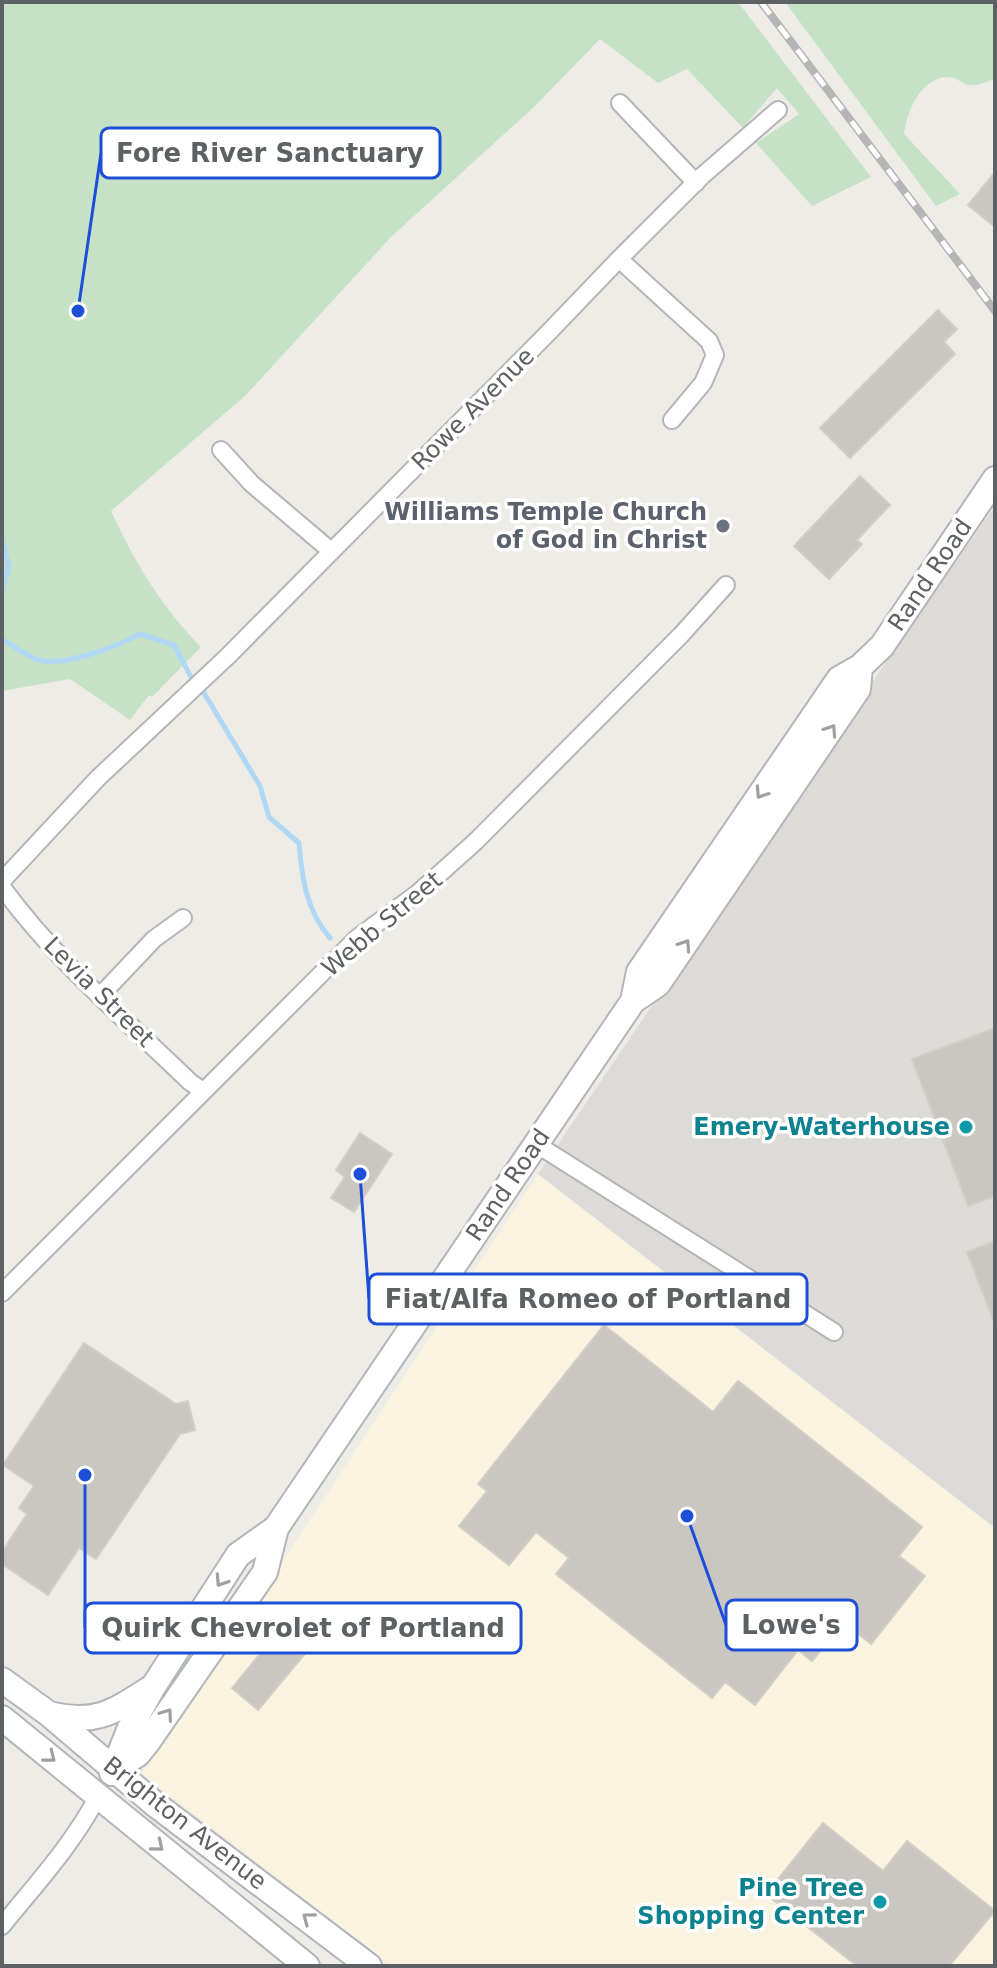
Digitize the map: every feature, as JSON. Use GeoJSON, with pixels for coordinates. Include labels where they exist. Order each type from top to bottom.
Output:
{"type":"FeatureCollection","features":[{"type":"Feature","properties":{"kind":"main road","name":"Rand Road"},"geometry":{"type":"LineString","coordinates":[[114,1770],[138,1754],[147,1743],[265,1572],[276,1528],[633,1001],[658,984],[693,933],[858,689],[860,667],[882,646],[995,479]]}},
{"type":"Feature","properties":{"kind":"main road","name":"Rand Road"},"geometry":{"type":"LineString","coordinates":[[98,1796],[114,1770],[130,1728],[153,1687],[238,1555],[276,1528]]}},
{"type":"Feature","properties":{"kind":"main road","name":"Brighton Avenue"},"geometry":{"type":"LineString","coordinates":[[2,1680],[49,1714],[156,1805],[369,1966]]}},
{"type":"Feature","properties":{"kind":"main road"},"geometry":{"type":"LineString","coordinates":[[49,1714],[89,1719],[115,1711],[153,1687]]}},
{"type":"Feature","properties":{"kind":"main road","name":"Brighton Avenue"},"geometry":{"type":"LineString","coordinates":[[2,1718],[307,1966]]}},
{"type":"Feature","properties":{"kind":"street"},"geometry":{"type":"LineString","coordinates":[[620,103],[696,183]]}},
{"type":"Feature","properties":{"kind":"street","name":"Rowe Avenue"},"geometry":{"type":"LineString","coordinates":[[2,884],[98,778],[227,657],[696,183],[778,110]]}},
{"type":"Feature","properties":{"kind":"street"},"geometry":{"type":"LineString","coordinates":[[619,259],[709,341],[715,355],[703,383],[672,420]]}},
{"type":"Feature","properties":{"kind":"street"},"geometry":{"type":"LineString","coordinates":[[221,450],[252,484],[331,551]]}},
{"type":"Feature","properties":{"kind":"street","name":"Webb Street"},"geometry":{"type":"LineString","coordinates":[[2,1293],[357,938],[418,893],[475,842],[681,635],[726,585]]}},
{"type":"Feature","properties":{"kind":"street","name":"Levia Street"},"geometry":{"type":"LineString","coordinates":[[2,884],[22,913],[100,996],[203,1091]]}},
{"type":"Feature","properties":{"kind":"street"},"geometry":{"type":"LineString","coordinates":[[100,996],[154,939],[183,918]]}},
{"type":"Feature","properties":{"kind":"street"},"geometry":{"type":"LineString","coordinates":[[536,1144],[834,1332]]}},
{"type":"Feature","properties":{"kind":"street"},"geometry":{"type":"LineString","coordinates":[[2,1926],[59,1857],[88,1817],[98,1796]]}},
{"type":"Feature","properties":{"kind":"shaded area"},"geometry":{"type":"Polygon","coordinates":[[[995,506],[995,1528],[538,1174],[833,738],[995,506]]]}},
{"type":"Feature","properties":{"kind":"shaded area"},"geometry":{"type":"Polygon","coordinates":[[[538,1174],[995,1528],[995,1966],[389,1966],[142,1774],[538,1174]]]}},
{"type":"Feature","properties":{"kind":"green space"},"geometry":{"type":"Polygon","coordinates":[[[2,2],[738,2],[871,177],[812,206],[756,143],[799,114],[777,88],[743,128],[687,69],[658,83],[600,39],[534,107],[392,236],[245,396],[111,511],[150,583],[173,616],[201,647],[152,697],[149,695],[130,720],[70,679],[2,691],[2,2]]]}},
{"type":"Feature","properties":{"kind":"green space"},"geometry":{"type":"Polygon","coordinates":[[[785,2],[995,2],[995,79],[973,85],[950,77],[937,79],[916,98],[904,134],[960,194],[936,206],[785,2]]]}},
{"type":"Feature","properties":{"kind":"building"},"geometry":{"type":"Polygon","coordinates":[[[995,172],[995,227],[968,205],[995,172]]]}},
{"type":"Feature","properties":{"kind":"building"},"geometry":{"type":"Polygon","coordinates":[[[938,310],[957,329],[944,342],[955,354],[850,458],[820,428],[938,310]]]}},
{"type":"Feature","properties":{"kind":"building"},"geometry":{"type":"Polygon","coordinates":[[[860,476],[890,505],[857,540],[862,544],[829,579],[794,546],[860,476]]]}},
{"type":"Feature","properties":{"kind":"building","name":"Emery-Waterhouse"},"geometry":{"type":"Polygon","coordinates":[[[995,1028],[995,1196],[968,1206],[912,1059],[995,1028]]]}},
{"type":"Feature","properties":{"kind":"building"},"geometry":{"type":"Polygon","coordinates":[[[360,1133],[392,1154],[354,1212],[331,1198],[345,1177],[336,1170],[360,1133]]]}},
{"type":"Feature","properties":{"kind":"building"},"geometry":{"type":"Polygon","coordinates":[[[995,1241],[995,1322],[994,1322],[967,1252],[995,1241]]]}},
{"type":"Feature","properties":{"kind":"building"},"geometry":{"type":"Polygon","coordinates":[[[604,1325],[713,1412],[738,1381],[922,1527],[899,1556],[925,1576],[871,1644],[844,1622],[812,1661],[798,1650],[755,1705],[725,1682],[712,1698],[556,1574],[569,1558],[536,1532],[509,1565],[459,1526],[487,1491],[478,1484],[604,1325]]]}},
{"type":"Feature","properties":{"kind":"building"},"geometry":{"type":"Polygon","coordinates":[[[84,1343],[176,1404],[188,1401],[195,1430],[180,1434],[96,1559],[79,1548],[48,1595],[2,1564],[2,1552],[27,1514],[19,1508],[34,1486],[3,1465],[84,1343]]]}},
{"type":"Feature","properties":{"kind":"building"},"geometry":{"type":"Polygon","coordinates":[[[292,1615],[319,1637],[258,1710],[232,1688],[292,1615]]]}},
{"type":"Feature","properties":{"kind":"building","name":"Pine Tree Shopping Center"},"geometry":{"type":"Polygon","coordinates":[[[823,1823],[883,1871],[907,1841],[995,1911],[949,1966],[857,1966],[766,1894],[823,1823]]]}},
{"type":"Feature","properties":{"kind":"waterway"},"geometry":{"type":"LineString","coordinates":[[2,538],[9,566],[2,591]]}},
{"type":"Feature","properties":{"kind":"waterway"},"geometry":{"type":"LineString","coordinates":[[2,639],[36,659],[59,661],[104,650],[140,634],[174,645],[191,677]]}},
{"type":"Feature","properties":{"kind":"waterway"},"geometry":{"type":"LineString","coordinates":[[204,693],[260,786],[269,817],[299,843],[310,905],[330,938]]}},
{"type":"Feature","properties":{"kind":"railway"},"geometry":{"type":"LineString","coordinates":[[761,2],[995,311]]}},
{"type":"Feature","properties":{"kind":"place","name":"Fore River Sanctuary"},"geometry":{"type":"Point","coordinates":[78,311]}},
{"type":"Feature","properties":{"kind":"place","name":"Williams Temple Church of God in Christ"},"geometry":{"type":"Point","coordinates":[723,526]}},
{"type":"Feature","properties":{"kind":"place","name":"Emery-Waterhouse"},"geometry":{"type":"Point","coordinates":[966,1127]}},
{"type":"Feature","properties":{"kind":"place","name":"Fiat/Alfa Romeo of Portland"},"geometry":{"type":"Point","coordinates":[360,1174]}},
{"type":"Feature","properties":{"kind":"place","name":"Quirk Chevrolet of Portland"},"geometry":{"type":"Point","coordinates":[85,1475]}},
{"type":"Feature","properties":{"kind":"place","name":"Lowe's"},"geometry":{"type":"Point","coordinates":[687,1516]}},
{"type":"Feature","properties":{"kind":"place","name":"Pine Tree Shopping Center"},"geometry":{"type":"Point","coordinates":[880,1902]}}]}
